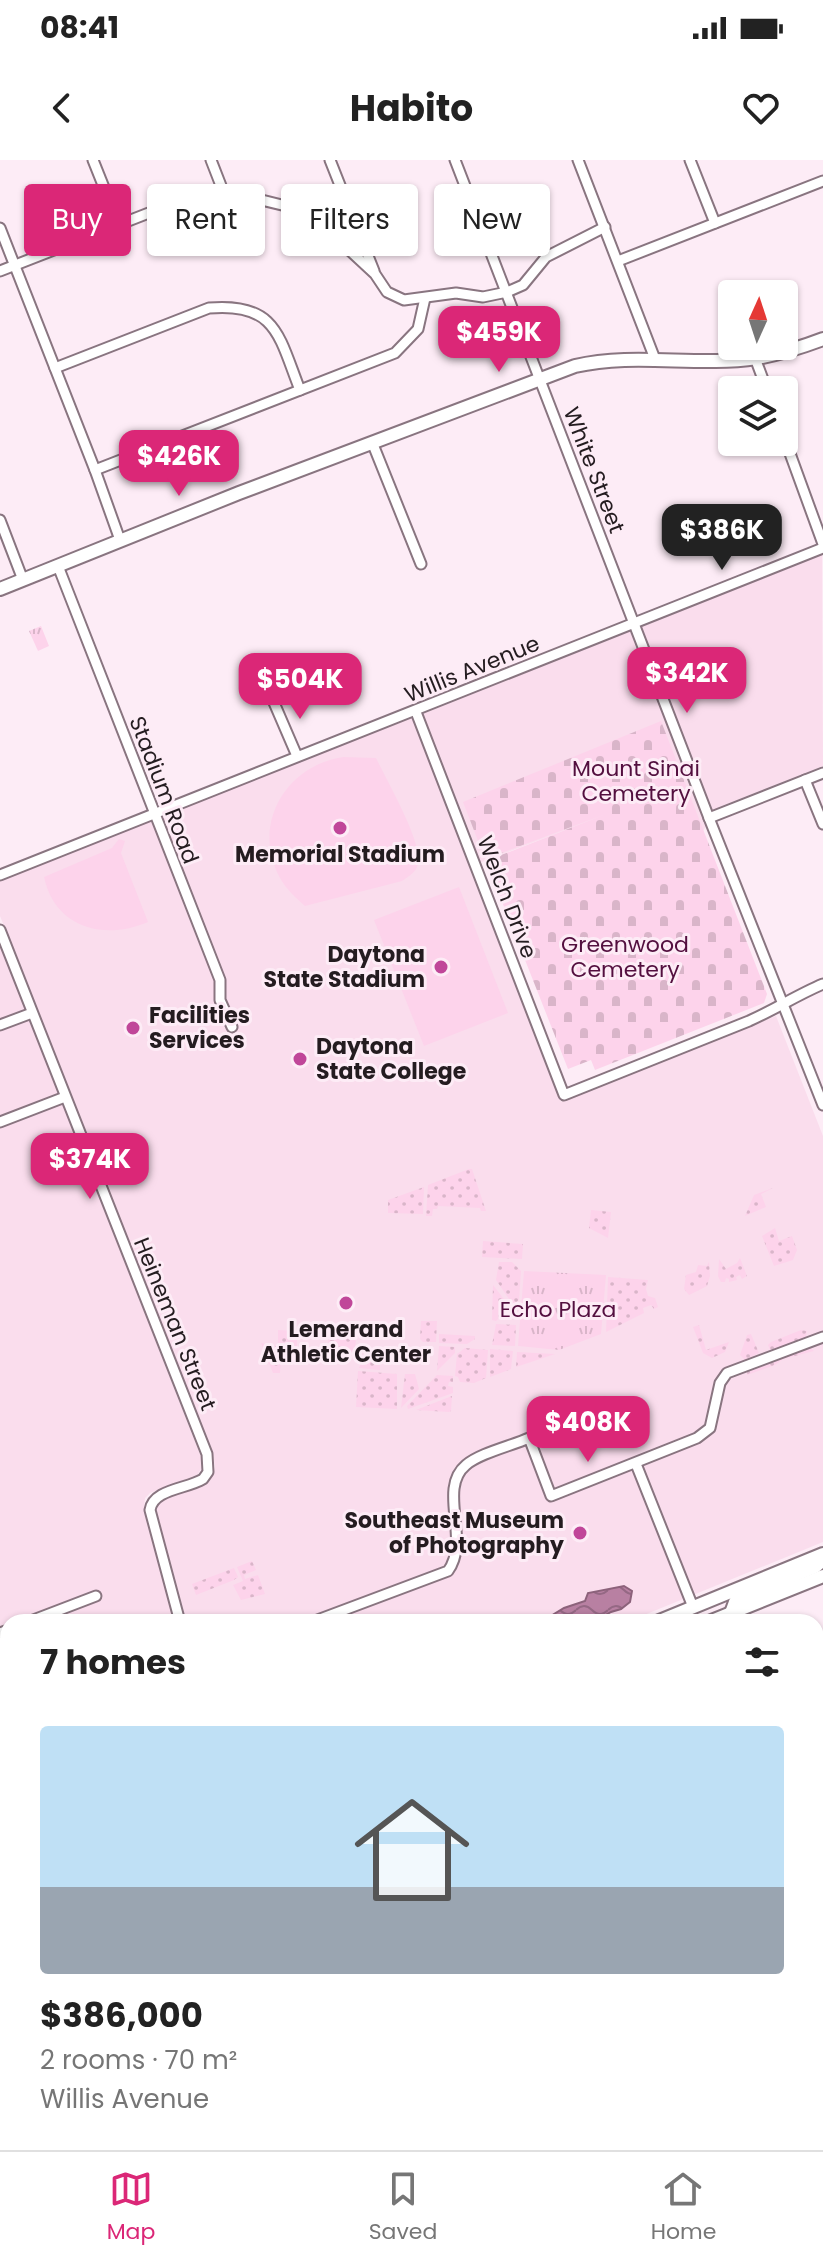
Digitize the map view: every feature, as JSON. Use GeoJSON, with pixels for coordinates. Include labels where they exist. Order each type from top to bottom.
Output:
{"type":"FeatureCollection","features":[{"type":"Feature","properties":{"kind":"main road"},"geometry":{"type":"LineString","coordinates":[[798,348],[823,339]]}},
{"type":"Feature","properties":{"kind":"main road"},"geometry":{"type":"LineString","coordinates":[[0,589],[540,377],[602,360],[718,358]]}},
{"type":"Feature","properties":{"kind":"main road"},"geometry":{"type":"LineString","coordinates":[[676,1614],[823,1557]]}},
{"type":"Feature","properties":{"kind":"main road"},"geometry":{"type":"LineString","coordinates":[[731,1613],[740,1598],[815,1567],[823,1557]]}},
{"type":"Feature","properties":{"kind":"main road"},"geometry":{"type":"LineString","coordinates":[[731,1613],[823,1576]]}},
{"type":"Feature","properties":{"kind":"main road"},"geometry":{"type":"LineString","coordinates":[[687,1614],[693,1607]]}},
{"type":"Feature","properties":{"kind":"street"},"geometry":{"type":"LineString","coordinates":[[93,160],[103,184]]}},
{"type":"Feature","properties":{"kind":"street"},"geometry":{"type":"LineString","coordinates":[[211,160],[220,184]]}},
{"type":"Feature","properties":{"kind":"street"},"geometry":{"type":"LineString","coordinates":[[330,160],[339,184]]}},
{"type":"Feature","properties":{"kind":"street","name":"White Street"},"geometry":{"type":"LineString","coordinates":[[455,160],[633,624],[823,1105]]}},
{"type":"Feature","properties":{"kind":"street"},"geometry":{"type":"LineString","coordinates":[[578,160],[655,359]]}},
{"type":"Feature","properties":{"kind":"street"},"geometry":{"type":"LineString","coordinates":[[690,160],[715,223]]}},
{"type":"Feature","properties":{"kind":"street"},"geometry":{"type":"LineString","coordinates":[[618,261],[823,181]]}},
{"type":"Feature","properties":{"kind":"street"},"geometry":{"type":"LineString","coordinates":[[368,256],[380,284],[404,300],[456,293],[483,297],[523,285],[532,271],[559,248],[605,227]]}},
{"type":"Feature","properties":{"kind":"street"},"geometry":{"type":"LineString","coordinates":[[0,228],[120,540]]}},
{"type":"Feature","properties":{"kind":"street"},"geometry":{"type":"LineString","coordinates":[[0,271],[38,256]]}},
{"type":"Feature","properties":{"kind":"street"},"geometry":{"type":"LineString","coordinates":[[356,256],[375,274]]}},
{"type":"Feature","properties":{"kind":"street"},"geometry":{"type":"LineString","coordinates":[[95,470],[395,353],[418,329],[425,298]]}},
{"type":"Feature","properties":{"kind":"street"},"geometry":{"type":"LineString","coordinates":[[55,368],[209,308],[227,306],[246,308],[276,330],[300,390]]}},
{"type":"Feature","properties":{"kind":"street"},"geometry":{"type":"LineString","coordinates":[[372,442],[395,506],[404,517],[421,564]]}},
{"type":"Feature","properties":{"kind":"street"},"geometry":{"type":"LineString","coordinates":[[791,456],[823,546]]}},
{"type":"Feature","properties":{"kind":"street"},"geometry":{"type":"LineString","coordinates":[[0,520],[23,580]]}},
{"type":"Feature","properties":{"kind":"street","name":"Willis Avenue"},"geometry":{"type":"LineString","coordinates":[[0,875],[297,756],[416,712],[823,546]]}},
{"type":"Feature","properties":{"kind":"street","name":"Stadium Road"},"geometry":{"type":"LineString","coordinates":[[58,566],[220,980],[220,1000],[232,1027]]}},
{"type":"Feature","properties":{"kind":"street"},"geometry":{"type":"LineString","coordinates":[[272,698],[297,756]]}},
{"type":"Feature","properties":{"kind":"street","name":"Welch Drive"},"geometry":{"type":"LineString","coordinates":[[416,712],[564,1095],[749,1021],[773,1010],[782,1002]]}},
{"type":"Feature","properties":{"kind":"street"},"geometry":{"type":"LineString","coordinates":[[709,818],[823,773]]}},
{"type":"Feature","properties":{"kind":"street"},"geometry":{"type":"LineString","coordinates":[[805,780],[823,824]]}},
{"type":"Feature","properties":{"kind":"street","name":"Heineman Street"},"geometry":{"type":"LineString","coordinates":[[0,930],[187,1401],[208,1465],[203,1479],[151,1502],[151,1519],[178,1614]]}},
{"type":"Feature","properties":{"kind":"street"},"geometry":{"type":"LineString","coordinates":[[782,1002],[823,984]]}},
{"type":"Feature","properties":{"kind":"street"},"geometry":{"type":"LineString","coordinates":[[0,1025],[32,1013]]}},
{"type":"Feature","properties":{"kind":"street"},"geometry":{"type":"LineString","coordinates":[[0,1122],[65,1097]]}},
{"type":"Feature","properties":{"kind":"street"},"geometry":{"type":"LineString","coordinates":[[333,1614],[448,1571],[457,1550],[454,1498],[457,1476],[464,1466],[474,1460],[529,1438],[551,1496],[697,1438],[710,1428],[720,1383],[727,1373],[823,1337]]}},
{"type":"Feature","properties":{"kind":"street"},"geometry":{"type":"LineString","coordinates":[[636,1464],[693,1607]]}},
{"type":"Feature","properties":{"kind":"street"},"geometry":{"type":"LineString","coordinates":[[49,1614],[96,1596]]}},
{"type":"Feature","properties":{"kind":"shaded area","name":"Daytona State College"},"geometry":{"type":"Polygon","coordinates":[[[822,554],[823,766],[719,807],[703,831],[627,861],[605,815],[469,867],[561,1102],[776,1016],[823,1136],[823,1542],[647,1614],[185,1614],[156,1520],[157,1503],[211,1478],[215,1467],[213,1455],[0,916],[0,878],[822,554]]]}},
{"type":"Feature","properties":{"kind":"shaded area"},"geometry":{"type":"Polygon","coordinates":[[[0,944],[201,1457],[202,1468],[197,1475],[150,1493],[145,1498],[144,1508],[173,1614],[0,1614],[0,944]]]}},
{"type":"Feature","properties":{"kind":"green space"},"geometry":{"type":"Polygon","coordinates":[[[41,626],[49,646],[38,651],[29,631],[41,626]]]}},
{"type":"Feature","properties":{"kind":"green space","name":"Greenwood Cemetery"},"geometry":{"type":"Polygon","coordinates":[[[661,721],[767,994],[764,1003],[595,1070],[591,1060],[568,1069],[486,861],[606,814],[485,859],[463,802],[661,721]]]}},
{"type":"Feature","properties":{"kind":"green space","name":"Memorial Stadium"},"geometry":{"type":"Polygon","coordinates":[[[343,757],[376,758],[410,827],[418,854],[417,866],[402,881],[305,906],[282,882],[272,858],[269,838],[272,819],[290,785],[322,763],[343,757]]]}},
{"type":"Feature","properties":{"kind":"green space"},"geometry":{"type":"Polygon","coordinates":[[[119,839],[125,841],[121,853],[148,922],[131,928],[99,930],[70,919],[50,894],[44,877],[112,848],[119,839]]]}},
{"type":"Feature","properties":{"kind":"green space","name":"Daytona State Stadium"},"geometry":{"type":"Polygon","coordinates":[[[459,887],[508,1013],[424,1046],[374,920],[459,887]]]}},
{"type":"Feature","properties":{"kind":"green space"},"geometry":{"type":"Polygon","coordinates":[[[472,1169],[486,1211],[438,1206],[433,1209],[432,1216],[426,1216],[428,1185],[472,1169]]]}},
{"type":"Feature","properties":{"kind":"green space"},"geometry":{"type":"Polygon","coordinates":[[[424,1187],[423,1214],[388,1213],[388,1200],[424,1187]]]}},
{"type":"Feature","properties":{"kind":"green space"},"geometry":{"type":"Polygon","coordinates":[[[773,1188],[761,1194],[766,1207],[745,1216],[754,1195],[773,1188]]]}},
{"type":"Feature","properties":{"kind":"green space"},"geometry":{"type":"Polygon","coordinates":[[[591,1210],[611,1212],[608,1238],[589,1228],[591,1210]]]}},
{"type":"Feature","properties":{"kind":"green space"},"geometry":{"type":"Polygon","coordinates":[[[775,1228],[779,1241],[792,1236],[797,1250],[793,1260],[774,1266],[762,1236],[775,1228]]]}},
{"type":"Feature","properties":{"kind":"green space"},"geometry":{"type":"Polygon","coordinates":[[[483,1241],[523,1244],[522,1259],[482,1257],[483,1241]]]}},
{"type":"Feature","properties":{"kind":"green space"},"geometry":{"type":"Polygon","coordinates":[[[740,1258],[747,1276],[742,1279],[740,1275],[736,1277],[737,1280],[729,1282],[726,1278],[725,1282],[721,1282],[718,1276],[719,1259],[726,1269],[740,1258]]]}},
{"type":"Feature","properties":{"kind":"green space"},"geometry":{"type":"Polygon","coordinates":[[[499,1262],[512,1262],[521,1271],[519,1300],[513,1305],[496,1280],[499,1262]]]}},
{"type":"Feature","properties":{"kind":"green space"},"geometry":{"type":"Polygon","coordinates":[[[709,1262],[707,1286],[689,1295],[684,1289],[686,1275],[696,1272],[698,1265],[707,1266],[709,1262]]]}},
{"type":"Feature","properties":{"kind":"green space","name":"Echo Plaza"},"geometry":{"type":"Polygon","coordinates":[[[524,1271],[606,1275],[601,1334],[559,1350],[518,1346],[524,1271]]]}},
{"type":"Feature","properties":{"kind":"green space"},"geometry":{"type":"Polygon","coordinates":[[[608,1277],[648,1280],[648,1296],[655,1298],[658,1307],[654,1309],[651,1305],[643,1308],[644,1313],[606,1332],[608,1277]]]}},
{"type":"Feature","properties":{"kind":"green space"},"geometry":{"type":"Polygon","coordinates":[[[493,1285],[510,1307],[496,1321],[492,1320],[493,1285]]]}},
{"type":"Feature","properties":{"kind":"green space"},"geometry":{"type":"Polygon","coordinates":[[[421,1321],[437,1321],[436,1342],[420,1339],[421,1321]]]}},
{"type":"Feature","properties":{"kind":"green space"},"geometry":{"type":"Polygon","coordinates":[[[496,1324],[516,1325],[515,1346],[492,1345],[496,1324]]]}},
{"type":"Feature","properties":{"kind":"green space"},"geometry":{"type":"Polygon","coordinates":[[[699,1325],[706,1350],[729,1342],[725,1352],[712,1358],[703,1353],[693,1327],[699,1325]]]}},
{"type":"Feature","properties":{"kind":"green space"},"geometry":{"type":"Polygon","coordinates":[[[278,1330],[297,1331],[297,1347],[278,1343],[278,1330]]]}},
{"type":"Feature","properties":{"kind":"green space"},"geometry":{"type":"Polygon","coordinates":[[[801,1330],[807,1331],[805,1340],[770,1350],[768,1345],[771,1342],[801,1330]]]}},
{"type":"Feature","properties":{"kind":"green space"},"geometry":{"type":"Polygon","coordinates":[[[329,1332],[352,1333],[356,1338],[355,1352],[328,1350],[329,1332]]]}},
{"type":"Feature","properties":{"kind":"green space"},"geometry":{"type":"Polygon","coordinates":[[[439,1334],[475,1336],[475,1339],[467,1344],[439,1343],[439,1334]]]}},
{"type":"Feature","properties":{"kind":"green space"},"geometry":{"type":"Polygon","coordinates":[[[751,1334],[759,1353],[745,1360],[740,1355],[747,1335],[751,1334]]]}},
{"type":"Feature","properties":{"kind":"green space"},"geometry":{"type":"Polygon","coordinates":[[[261,1343],[294,1350],[294,1357],[281,1358],[280,1373],[273,1373],[261,1343]]]}},
{"type":"Feature","properties":{"kind":"green space"},"geometry":{"type":"Polygon","coordinates":[[[439,1346],[455,1347],[455,1353],[437,1371],[439,1346]]]}},
{"type":"Feature","properties":{"kind":"green space"},"geometry":{"type":"Polygon","coordinates":[[[809,1347],[814,1351],[783,1359],[747,1375],[747,1369],[809,1347]]]}},
{"type":"Feature","properties":{"kind":"green space"},"geometry":{"type":"Polygon","coordinates":[[[375,1348],[381,1348],[381,1356],[375,1356],[380,1370],[359,1368],[363,1359],[375,1348]]]}},
{"type":"Feature","properties":{"kind":"green space"},"geometry":{"type":"Polygon","coordinates":[[[465,1348],[488,1350],[486,1378],[474,1383],[460,1382],[455,1376],[457,1354],[465,1348]]]}},
{"type":"Feature","properties":{"kind":"green space"},"geometry":{"type":"Polygon","coordinates":[[[490,1349],[513,1351],[511,1369],[490,1377],[490,1349]]]}},
{"type":"Feature","properties":{"kind":"green space"},"geometry":{"type":"Polygon","coordinates":[[[517,1352],[555,1354],[516,1367],[517,1352]]]}},
{"type":"Feature","properties":{"kind":"green space"},"geometry":{"type":"Polygon","coordinates":[[[358,1371],[397,1374],[397,1409],[356,1407],[358,1371]]]}},
{"type":"Feature","properties":{"kind":"green space"},"geometry":{"type":"Polygon","coordinates":[[[405,1374],[415,1374],[419,1389],[401,1408],[405,1374]]]}},
{"type":"Feature","properties":{"kind":"green space"},"geometry":{"type":"Polygon","coordinates":[[[437,1375],[453,1376],[453,1382],[449,1382],[448,1386],[453,1387],[453,1393],[408,1409],[407,1406],[437,1375]]]}},
{"type":"Feature","properties":{"kind":"green space"},"geometry":{"type":"Polygon","coordinates":[[[452,1396],[449,1412],[416,1410],[452,1396]]]}},
{"type":"Feature","properties":{"kind":"green space"},"geometry":{"type":"Polygon","coordinates":[[[252,1561],[256,1570],[244,1575],[245,1579],[258,1575],[265,1594],[241,1600],[233,1585],[243,1581],[237,1567],[252,1561]]]}},
{"type":"Feature","properties":{"kind":"green space"},"geometry":{"type":"Polygon","coordinates":[[[234,1568],[238,1577],[234,1580],[196,1595],[192,1584],[234,1568]]]}},
{"type":"Feature","properties":{"kind":"water"},"geometry":{"type":"Polygon","coordinates":[[[624,1586],[632,1591],[630,1602],[608,1614],[554,1614],[585,1601],[588,1593],[624,1586]]]}},
{"type":"Feature","properties":{"kind":"place","name":"Memorial Stadium"},"geometry":{"type":"Point","coordinates":[340,828]}},
{"type":"Feature","properties":{"kind":"place","name":"Daytona State Stadium"},"geometry":{"type":"Point","coordinates":[441,967]}},
{"type":"Feature","properties":{"kind":"place","name":"Facilities Services"},"geometry":{"type":"Point","coordinates":[133,1028]}},
{"type":"Feature","properties":{"kind":"place","name":"Daytona State College"},"geometry":{"type":"Point","coordinates":[300,1059]}},
{"type":"Feature","properties":{"kind":"place","name":"Lemerand Athletic Center"},"geometry":{"type":"Point","coordinates":[346,1303]}},
{"type":"Feature","properties":{"kind":"place","name":"Southeast Museum of Photography"},"geometry":{"type":"Point","coordinates":[580,1533]}},
{"type":"Feature","properties":{"kind":"park label","name":"Mount Sinai Cemetery"},"geometry":{"type":"Point","coordinates":[636,780]}}]}
